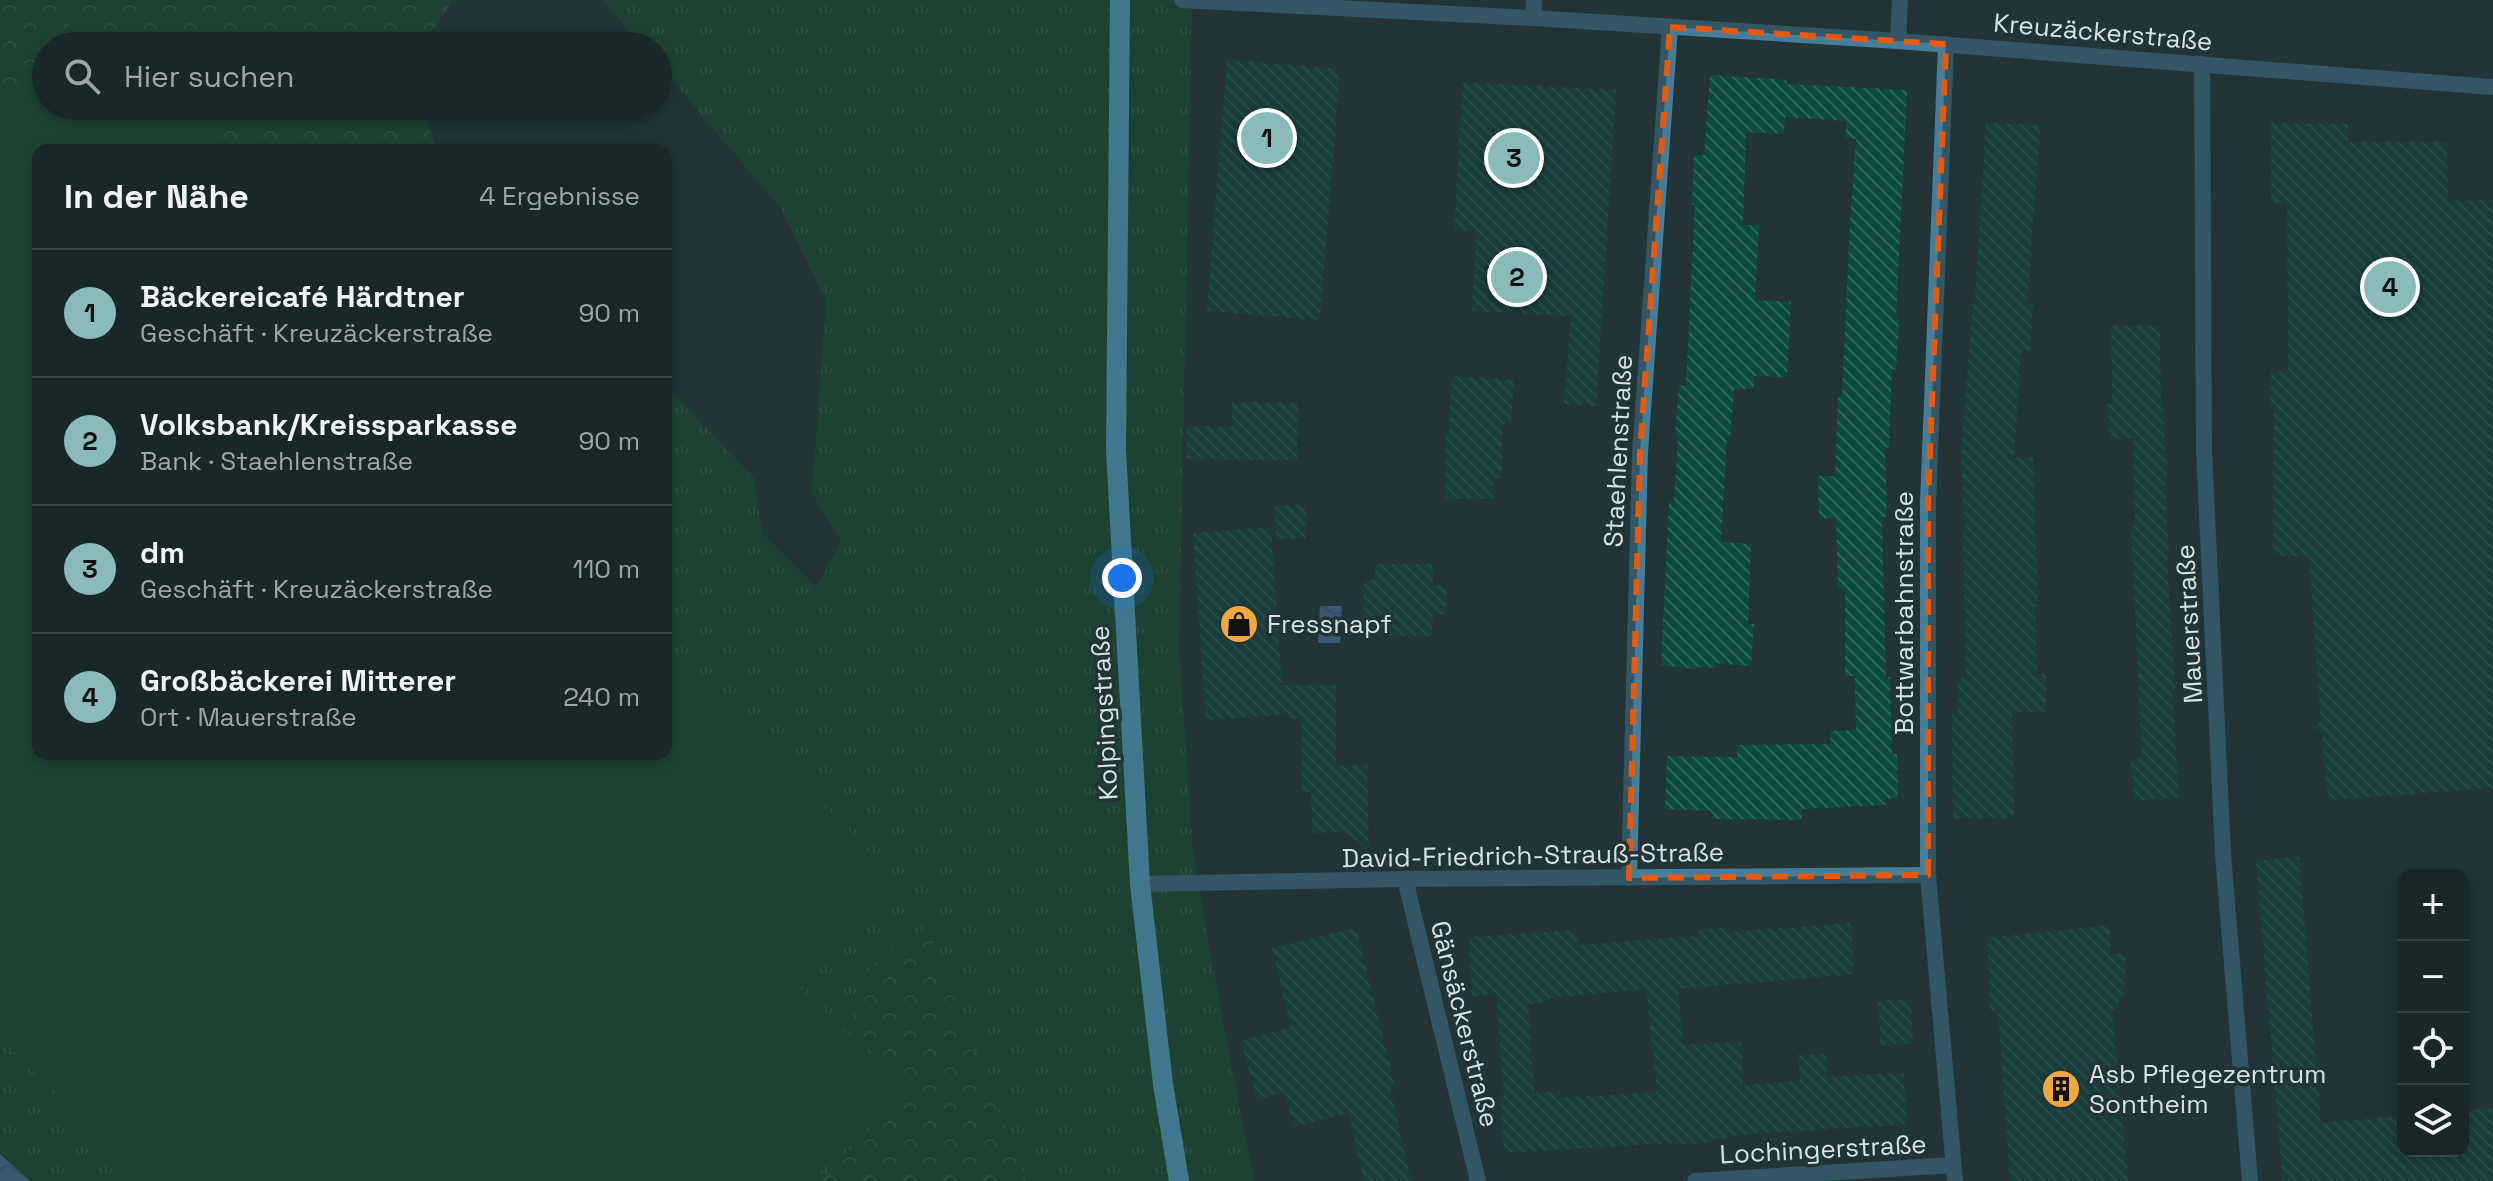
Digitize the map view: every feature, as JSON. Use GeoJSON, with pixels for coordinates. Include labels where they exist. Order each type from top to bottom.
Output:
{"type":"FeatureCollection","features":[{"type":"Feature","properties":{"kind":"main road","name":"Kolpingstraße"},"geometry":{"type":"LineString","coordinates":[[1120,0],[1116,450],[1140,884],[1163,1084],[1179,1181]]}},
{"type":"Feature","properties":{"kind":"street","name":"Kreuzäckerstraße"},"geometry":{"type":"LineString","coordinates":[[1182,0],[1946,44],[2493,87]]}},
{"type":"Feature","properties":{"kind":"street"},"geometry":{"type":"LineString","coordinates":[[1533,18],[1534,0]]}},
{"type":"Feature","properties":{"kind":"street"},"geometry":{"type":"LineString","coordinates":[[1898,41],[1900,0]]}},
{"type":"Feature","properties":{"kind":"street","name":"Staehlenstraße"},"geometry":{"type":"LineString","coordinates":[[1629,878],[1640,453],[1670,27]]}},
{"type":"Feature","properties":{"kind":"street","name":"Bottwarbahnstraße"},"geometry":{"type":"LineString","coordinates":[[1946,44],[1928,503],[1928,875],[1954,1173]]}},
{"type":"Feature","properties":{"kind":"street","name":"Mauerstraße"},"geometry":{"type":"LineString","coordinates":[[2202,64],[2204,450],[2223,854],[2250,1181]]}},
{"type":"Feature","properties":{"kind":"street","name":"David-Friedrich-Strauß-Straße"},"geometry":{"type":"LineString","coordinates":[[1140,884],[1928,875]]}},
{"type":"Feature","properties":{"kind":"street","name":"Gänsäckerstraße"},"geometry":{"type":"LineString","coordinates":[[1405,879],[1478,1181]]}},
{"type":"Feature","properties":{"kind":"street","name":"Lochingerstraße"},"geometry":{"type":"LineString","coordinates":[[1695,1181],[1954,1173]]}},
{"type":"Feature","properties":{"kind":"highlighted area"},"geometry":{"type":"Polygon","coordinates":[[[1670,27],[1946,44],[1928,503],[1928,875],[1629,878],[1640,453],[1670,27]]]}},
{"type":"Feature","properties":{"kind":"green space"},"geometry":{"type":"Polygon","coordinates":[[[0,0],[457,0],[451,3],[432,32],[99,32],[79,14],[63,32],[32,32],[32,66],[0,102],[0,0]]]}},
{"type":"Feature","properties":{"kind":"green space"},"geometry":{"type":"Polygon","coordinates":[[[603,0],[1192,0],[1179,649],[1193,850],[1254,1181],[797,1181],[217,760],[241,760],[871,878],[672,680],[672,392],[754,478],[762,533],[816,587],[841,542],[812,493],[826,300],[780,207],[672,80],[672,32],[630,32],[603,0]]]}},
{"type":"Feature","properties":{"kind":"green space"},"geometry":{"type":"Polygon","coordinates":[[[79,14],[99,32],[63,32],[79,14]]]}},
{"type":"Feature","properties":{"kind":"green space"},"geometry":{"type":"Polygon","coordinates":[[[32,66],[32,120],[194,120],[220,144],[32,144],[32,760],[672,760],[672,655],[904,886],[800,988],[904,1088],[811,1181],[144,1181],[0,1037],[0,102],[32,66]]]}},
{"type":"Feature","properties":{"kind":"green space"},"geometry":{"type":"Polygon","coordinates":[[[194,120],[427,120],[434,144],[220,144],[194,120]]]}},
{"type":"Feature","properties":{"kind":"green space"},"geometry":{"type":"Polygon","coordinates":[[[927,927],[1026,1181],[821,1181],[908,1087],[848,1029],[870,966],[927,927]]]}},
{"type":"Feature","properties":{"kind":"green space"},"geometry":{"type":"Polygon","coordinates":[[[0,1020],[158,1181],[30,1181],[0,1154],[0,1020]]]}},
{"type":"Feature","properties":{"kind":"water"},"geometry":{"type":"Polygon","coordinates":[[[1320,606],[1342,606],[1340,643],[1318,643],[1320,606]]]}},
{"type":"Feature","properties":{"kind":"water"},"geometry":{"type":"Polygon","coordinates":[[[0,1154],[30,1181],[0,1181],[0,1154]]]}},
{"type":"Feature","properties":{"kind":"building"},"geometry":{"type":"Polygon","coordinates":[[[1227,60],[1340,69],[1320,320],[1207,311],[1227,60]]]}},
{"type":"Feature","properties":{"kind":"building"},"geometry":{"type":"Polygon","coordinates":[[[1710,75],[1787,80],[1787,84],[1907,90],[1896,319],[1899,320],[1896,370],[1892,369],[1889,448],[1885,447],[1887,517],[1882,517],[1886,677],[1890,677],[1892,754],[1897,754],[1898,798],[1886,799],[1886,805],[1802,809],[1802,820],[1713,819],[1711,811],[1665,809],[1667,756],[1737,757],[1737,745],[1831,744],[1830,731],[1856,730],[1855,676],[1845,676],[1845,589],[1838,589],[1836,518],[1819,519],[1818,476],[1835,476],[1838,396],[1842,396],[1856,139],[1845,138],[1847,121],[1785,117],[1784,134],[1746,132],[1743,225],[1759,225],[1755,300],[1791,302],[1787,377],[1754,376],[1754,389],[1734,389],[1730,440],[1727,439],[1721,542],[1751,544],[1748,624],[1754,624],[1751,666],[1714,663],[1716,668],[1695,669],[1661,665],[1669,502],[1674,503],[1679,385],[1686,386],[1695,205],[1692,205],[1694,155],[1704,155],[1710,75]]]}},
{"type":"Feature","properties":{"kind":"building"},"geometry":{"type":"Polygon","coordinates":[[[1463,82],[1616,90],[1596,406],[1564,404],[1571,316],[1472,311],[1477,232],[1454,230],[1463,82]]]}},
{"type":"Feature","properties":{"kind":"building"},"geometry":{"type":"Polygon","coordinates":[[[1986,122],[2040,126],[2027,304],[2033,304],[2030,353],[2021,352],[2014,458],[2033,457],[2037,674],[2046,674],[2046,712],[2012,712],[2014,818],[1953,818],[1952,713],[1958,713],[1958,678],[1966,678],[1965,528],[1961,458],[1986,122]]]}},
{"type":"Feature","properties":{"kind":"building"},"geometry":{"type":"Polygon","coordinates":[[[2271,123],[2348,124],[2348,142],[2447,142],[2448,201],[2493,200],[2493,788],[2328,800],[2322,735],[2313,727],[2321,721],[2309,557],[2273,555],[2274,408],[2270,408],[2271,371],[2288,372],[2287,203],[2271,203],[2271,123]]]}},
{"type":"Feature","properties":{"kind":"building"},"geometry":{"type":"Polygon","coordinates":[[[2111,326],[2160,326],[2161,402],[2167,454],[2167,558],[2175,691],[2172,691],[2179,797],[2134,801],[2131,759],[2142,758],[2131,526],[2135,525],[2133,438],[2109,439],[2111,326]]]}},
{"type":"Feature","properties":{"kind":"building"},"geometry":{"type":"Polygon","coordinates":[[[1452,376],[1514,380],[1511,424],[1502,424],[1502,478],[1493,478],[1493,499],[1445,499],[1446,431],[1449,431],[1452,376]]]}},
{"type":"Feature","properties":{"kind":"building"},"geometry":{"type":"Polygon","coordinates":[[[1232,402],[1298,403],[1297,460],[1187,459],[1187,426],[1232,427],[1232,402]]]}},
{"type":"Feature","properties":{"kind":"building"},"geometry":{"type":"Polygon","coordinates":[[[1275,505],[1306,505],[1306,538],[1276,539],[1275,505]]]}},
{"type":"Feature","properties":{"kind":"building","name":"Fressnapf"},"geometry":{"type":"Polygon","coordinates":[[[1271,527],[1282,685],[1336,685],[1336,766],[1367,765],[1369,851],[1346,832],[1312,833],[1311,792],[1302,792],[1302,719],[1290,719],[1290,714],[1206,720],[1193,533],[1271,527]]]}},
{"type":"Feature","properties":{"kind":"building"},"geometry":{"type":"Polygon","coordinates":[[[1375,564],[1433,564],[1433,585],[1447,585],[1446,615],[1433,614],[1432,636],[1363,635],[1364,580],[1375,580],[1375,564]]]}},
{"type":"Feature","properties":{"kind":"building"},"geometry":{"type":"Polygon","coordinates":[[[2299,857],[2321,1123],[2397,1117],[2397,1157],[2469,1157],[2469,1110],[2493,1108],[2493,1181],[2283,1181],[2256,861],[2299,857]]]}},
{"type":"Feature","properties":{"kind":"building"},"geometry":{"type":"Polygon","coordinates":[[[1851,923],[1854,974],[1678,989],[1683,1045],[1741,1042],[1743,1085],[1800,1081],[1798,1055],[1826,1054],[1827,1077],[1904,1073],[1907,1124],[1734,1135],[1712,1139],[1713,1142],[1674,1145],[1504,1153],[1500,1096],[1504,1095],[1496,994],[1472,996],[1469,937],[1577,930],[1578,945],[1699,936],[1699,929],[1731,928],[1732,932],[1851,923]],[[1646,989],[1550,998],[1550,1001],[1528,1004],[1534,1093],[1560,1091],[1560,1098],[1657,1092],[1646,989]]]}},
{"type":"Feature","properties":{"kind":"building","name":"Asb Pflegezentrum Sontheim"},"geometry":{"type":"Polygon","coordinates":[[[2110,925],[2110,954],[2125,954],[2124,995],[2112,1011],[2128,1181],[2010,1181],[1998,1011],[1990,1010],[1988,938],[2110,925]]]}},
{"type":"Feature","properties":{"kind":"building"},"geometry":{"type":"Polygon","coordinates":[[[1356,928],[1395,1087],[1390,1088],[1411,1181],[1364,1181],[1349,1113],[1294,1127],[1285,1092],[1257,1100],[1241,1041],[1291,1027],[1272,948],[1356,928]]]}},
{"type":"Feature","properties":{"kind":"building"},"geometry":{"type":"Polygon","coordinates":[[[1911,999],[1913,1043],[1881,1045],[1878,1001],[1911,999]]]}},
{"type":"Feature","properties":{"kind":"place","name":"Bäckereicafé Härdtner"},"geometry":{"type":"Point","coordinates":[1267,138]}},
{"type":"Feature","properties":{"kind":"place","name":"dm"},"geometry":{"type":"Point","coordinates":[1514,158]}},
{"type":"Feature","properties":{"kind":"place","name":"Volksbank/Kreissparkasse"},"geometry":{"type":"Point","coordinates":[1517,277]}},
{"type":"Feature","properties":{"kind":"place","name":"Großbäckerei Mitterer"},"geometry":{"type":"Point","coordinates":[2390,287]}},
{"type":"Feature","properties":{"kind":"place","name":"Fressnapf"},"geometry":{"type":"Point","coordinates":[1239,624]}},
{"type":"Feature","properties":{"kind":"place","name":"Asb Pflegezentrum Sontheim"},"geometry":{"type":"Point","coordinates":[2061,1089]}}]}
